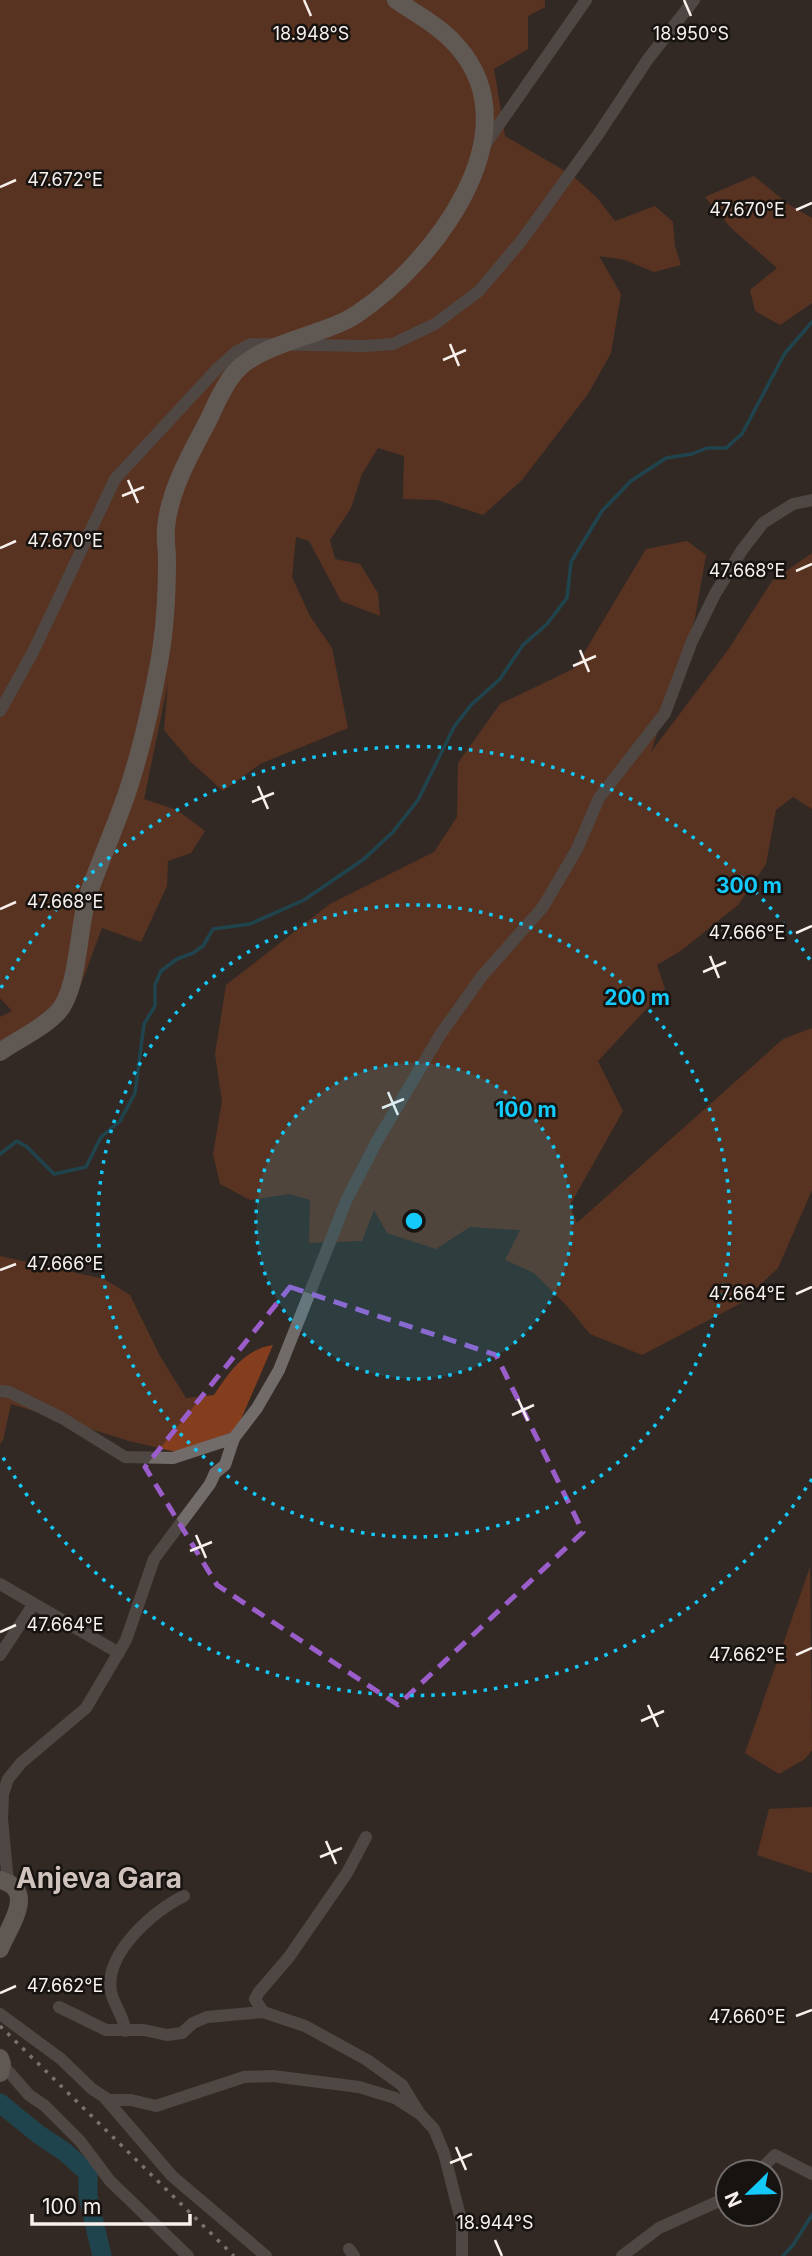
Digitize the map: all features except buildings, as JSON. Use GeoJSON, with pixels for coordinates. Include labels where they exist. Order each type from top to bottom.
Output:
{"type":"FeatureCollection","features":[{"type":"Feature","properties":{"kind":"street"},"geometry":{"type":"LineString","coordinates":[[396,0],[436,26],[458,47],[472,69],[483,98],[485,119],[482,149]]}},
{"type":"Feature","properties":{"kind":"street"},"geometry":{"type":"LineString","coordinates":[[0,1052],[44,1024],[59,1010],[68,996],[86,901],[126,795],[145,734],[160,659],[167,563],[166,527],[176,488],[197,440],[233,373],[258,354],[355,316],[418,260],[446,224],[469,184],[482,149],[586,0]]}},
{"type":"Feature","properties":{"kind":"street"},"geometry":{"type":"LineString","coordinates":[[0,712],[38,642],[115,479],[176,412],[189,402],[237,351],[251,344],[393,344],[435,324],[479,291],[522,240],[597,136],[648,59],[694,0]]}},
{"type":"Feature","properties":{"kind":"street"},"geometry":{"type":"LineString","coordinates":[[0,1949],[19,1911],[15,1890],[4,1881],[2,1819],[3,1794],[8,1779],[21,1763],[86,1708],[118,1653],[137,1611],[154,1559],[215,1474],[225,1465],[234,1438],[257,1408],[279,1370],[347,1199],[377,1141],[440,1035],[482,976],[543,907],[577,849],[600,798],[665,713],[692,641],[715,594],[742,550],[763,523],[793,504],[812,500]]}},
{"type":"Feature","properties":{"kind":"street"},"geometry":{"type":"LineString","coordinates":[[0,1391],[9,1392],[62,1418],[125,1457],[173,1458],[234,1438]]}},
{"type":"Feature","properties":{"kind":"street"},"geometry":{"type":"LineString","coordinates":[[0,1584],[118,1653]]}},
{"type":"Feature","properties":{"kind":"street"},"geometry":{"type":"LineString","coordinates":[[0,1655],[33,1605]]}},
{"type":"Feature","properties":{"kind":"street"},"geometry":{"type":"LineString","coordinates":[[263,2012],[255,2000],[259,1992],[289,1957],[348,1873],[366,1837]]}},
{"type":"Feature","properties":{"kind":"street"},"geometry":{"type":"LineString","coordinates":[[125,2031],[125,2023],[110,1989],[113,1963],[135,1934],[168,1903],[184,1896]]}},
{"type":"Feature","properties":{"kind":"street"},"geometry":{"type":"LineString","coordinates":[[60,2007],[106,2030],[144,2031],[167,2035],[182,2033],[193,2023],[206,2017],[263,2012],[305,2026],[367,2060],[402,2085],[420,2114]]}},
{"type":"Feature","properties":{"kind":"street"},"geometry":{"type":"LineString","coordinates":[[0,2014],[61,2059],[104,2098],[172,2176],[266,2256]]}},
{"type":"Feature","properties":{"kind":"street"},"geometry":{"type":"LineString","coordinates":[[1,2065],[29,2095],[45,2106],[80,2141],[110,2181],[188,2256]]}},
{"type":"Feature","properties":{"kind":"street"},"geometry":{"type":"LineString","coordinates":[[104,2098],[131,2100],[156,2106],[244,2077],[273,2076],[359,2087],[395,2098],[420,2114],[435,2129],[462,2224],[462,2256]]}},
{"type":"Feature","properties":{"kind":"street"},"geometry":{"type":"LineString","coordinates":[[784,2160],[812,2174]]}},
{"type":"Feature","properties":{"kind":"street"},"geometry":{"type":"LineString","coordinates":[[622,2256],[659,2228],[714,2203]]}},
{"type":"Feature","properties":{"kind":"highlighted area"},"geometry":{"type":"Polygon","coordinates":[[[290,1287],[496,1355],[583,1532],[398,1705],[217,1585],[145,1467],[290,1287]]]}},
{"type":"Feature","properties":{"kind":"shaded area"},"geometry":{"type":"Polygon","coordinates":[[[0,0],[545,0],[545,7],[528,16],[528,49],[494,69],[505,136],[572,175],[598,199],[615,221],[655,206],[673,222],[675,246],[681,265],[654,272],[625,260],[599,256],[621,294],[611,353],[588,394],[522,480],[483,515],[437,500],[403,499],[404,456],[378,448],[362,474],[351,508],[330,540],[335,559],[360,564],[378,593],[380,616],[341,601],[309,541],[296,537],[292,577],[310,616],[332,648],[348,728],[260,764],[223,791],[191,762],[164,730],[168,683],[144,799],[177,810],[205,831],[191,853],[168,861],[167,886],[141,942],[102,928],[74,1003],[0,1053],[0,1017],[12,1011],[0,998],[0,0]]]}},
{"type":"Feature","properties":{"kind":"shaded area"},"geometry":{"type":"Polygon","coordinates":[[[754,176],[788,204],[812,218],[812,303],[780,325],[755,311],[750,290],[777,268],[731,228],[705,197],[754,176]]]}},
{"type":"Feature","properties":{"kind":"shaded area"},"geometry":{"type":"Polygon","coordinates":[[[687,541],[706,555],[695,618],[651,752],[728,650],[772,581],[812,553],[812,809],[793,797],[776,810],[766,864],[738,905],[682,950],[657,965],[665,989],[598,1061],[623,1111],[570,1205],[577,1223],[783,1039],[812,1028],[812,1190],[778,1268],[741,1303],[642,1355],[590,1334],[534,1273],[505,1260],[520,1230],[470,1227],[436,1249],[387,1233],[374,1210],[362,1241],[309,1243],[310,1200],[289,1194],[250,1200],[220,1184],[213,1154],[222,1101],[215,1054],[226,985],[330,904],[434,852],[457,817],[458,763],[500,704],[575,668],[646,549],[687,541]]]}},
{"type":"Feature","properties":{"kind":"shaded area"},"geometry":{"type":"Polygon","coordinates":[[[0,1256],[104,1279],[130,1295],[160,1356],[186,1398],[214,1395],[232,1370],[246,1357],[263,1347],[273,1345],[236,1431],[176,1452],[129,1441],[11,1404],[0,1444],[0,1256]]]}},
{"type":"Feature","properties":{"kind":"shaded area"},"geometry":{"type":"Polygon","coordinates":[[[810,1567],[812,1750],[805,1759],[779,1774],[745,1753],[810,1567]]]}},
{"type":"Feature","properties":{"kind":"shaded area"},"geometry":{"type":"Polygon","coordinates":[[[812,1807],[812,1873],[757,1855],[769,1809],[812,1807]]]}},
{"type":"Feature","properties":{"kind":"waterway"},"geometry":{"type":"LineString","coordinates":[[0,1154],[17,1141],[27,1147],[54,1174],[86,1167],[101,1137],[120,1121],[135,1093],[144,1024],[155,1006],[155,985],[161,971],[177,959],[203,946],[213,929],[250,924],[304,900],[364,859],[393,832],[418,800],[454,727],[471,705],[500,679],[523,645],[547,624],[567,598],[571,562],[602,511],[631,481],[666,458],[692,454],[707,448],[726,448],[742,434],[785,353],[812,322]]}},
{"type":"Feature","properties":{"kind":"waterway"},"geometry":{"type":"LineString","coordinates":[[0,2103],[65,2152],[88,2173],[88,2196],[102,2256]]}},
{"type":"Feature","properties":{"kind":"waterway"},"geometry":{"type":"LineString","coordinates":[[783,2256],[812,2215]]}},
{"type":"Feature","properties":{"kind":"railway"},"geometry":{"type":"LineString","coordinates":[[0,2026],[234,2256]]}},
{"type":"Feature","properties":{"kind":"district","name":"Anjeva Gara"},"geometry":{"type":"Point","coordinates":[99,1878]}}]}
